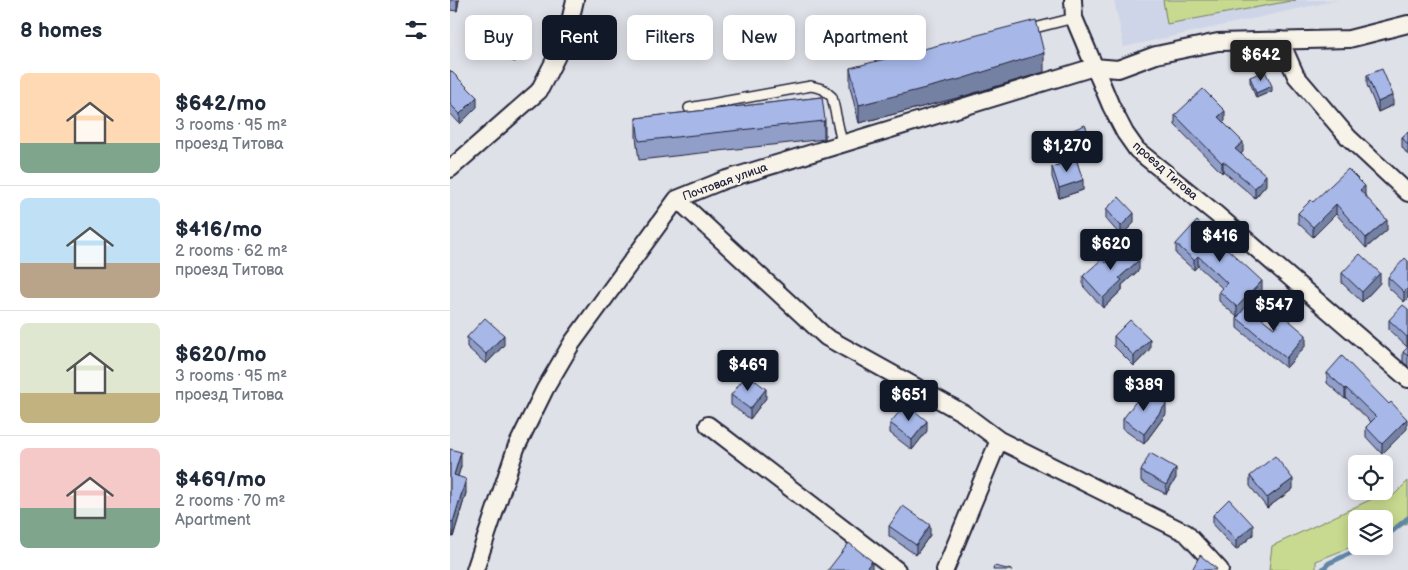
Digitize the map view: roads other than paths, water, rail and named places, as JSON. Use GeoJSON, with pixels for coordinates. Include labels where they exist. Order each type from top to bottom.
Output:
{"type":"FeatureCollection","features":[{"type":"Feature","properties":{"kind":"street"},"geometry":{"type":"LineString","coordinates":[[450,169],[539,91],[566,38],[575,0]]}},
{"type":"Feature","properties":{"kind":"street","name":"проезд Титова"},"geometry":{"type":"LineString","coordinates":[[1073,0],[1074,18],[1111,106],[1125,133],[1137,150],[1215,213],[1408,379]]}},
{"type":"Feature","properties":{"kind":"street"},"geometry":{"type":"LineString","coordinates":[[1094,66],[1118,69],[1156,54],[1218,42],[1349,39],[1408,24]]}},
{"type":"Feature","properties":{"kind":"street"},"geometry":{"type":"LineString","coordinates":[[1280,40],[1296,76],[1348,138],[1408,193]]}},
{"type":"Feature","properties":{"kind":"street","name":"Почтовая улица"},"geometry":{"type":"LineString","coordinates":[[481,569],[516,448],[545,389],[572,343],[677,199],[724,180],[1094,66]]}},
{"type":"Feature","properties":{"kind":"street"},"geometry":{"type":"LineString","coordinates":[[677,199],[826,338],[963,413],[999,440],[1186,533],[1220,570]]}},
{"type":"Feature","properties":{"kind":"street"},"geometry":{"type":"LineString","coordinates":[[708,425],[897,570]]}},
{"type":"Feature","properties":{"kind":"street"},"geometry":{"type":"LineString","coordinates":[[945,570],[999,440]]}},
{"type":"Feature","properties":{"kind":"lane"},"geometry":{"type":"LineString","coordinates":[[1017,33],[1074,18]]}},
{"type":"Feature","properties":{"kind":"lane"},"geometry":{"type":"LineString","coordinates":[[689,108],[811,86],[817,87],[832,97],[842,143]]}},
{"type":"Feature","properties":{"kind":"waterway"},"geometry":{"type":"LineString","coordinates":[[1393,530],[1408,518]]}},
{"type":"Feature","properties":{"kind":"waterway"},"geometry":{"type":"LineString","coordinates":[[1322,570],[1329,563],[1348,554]]}}]}
